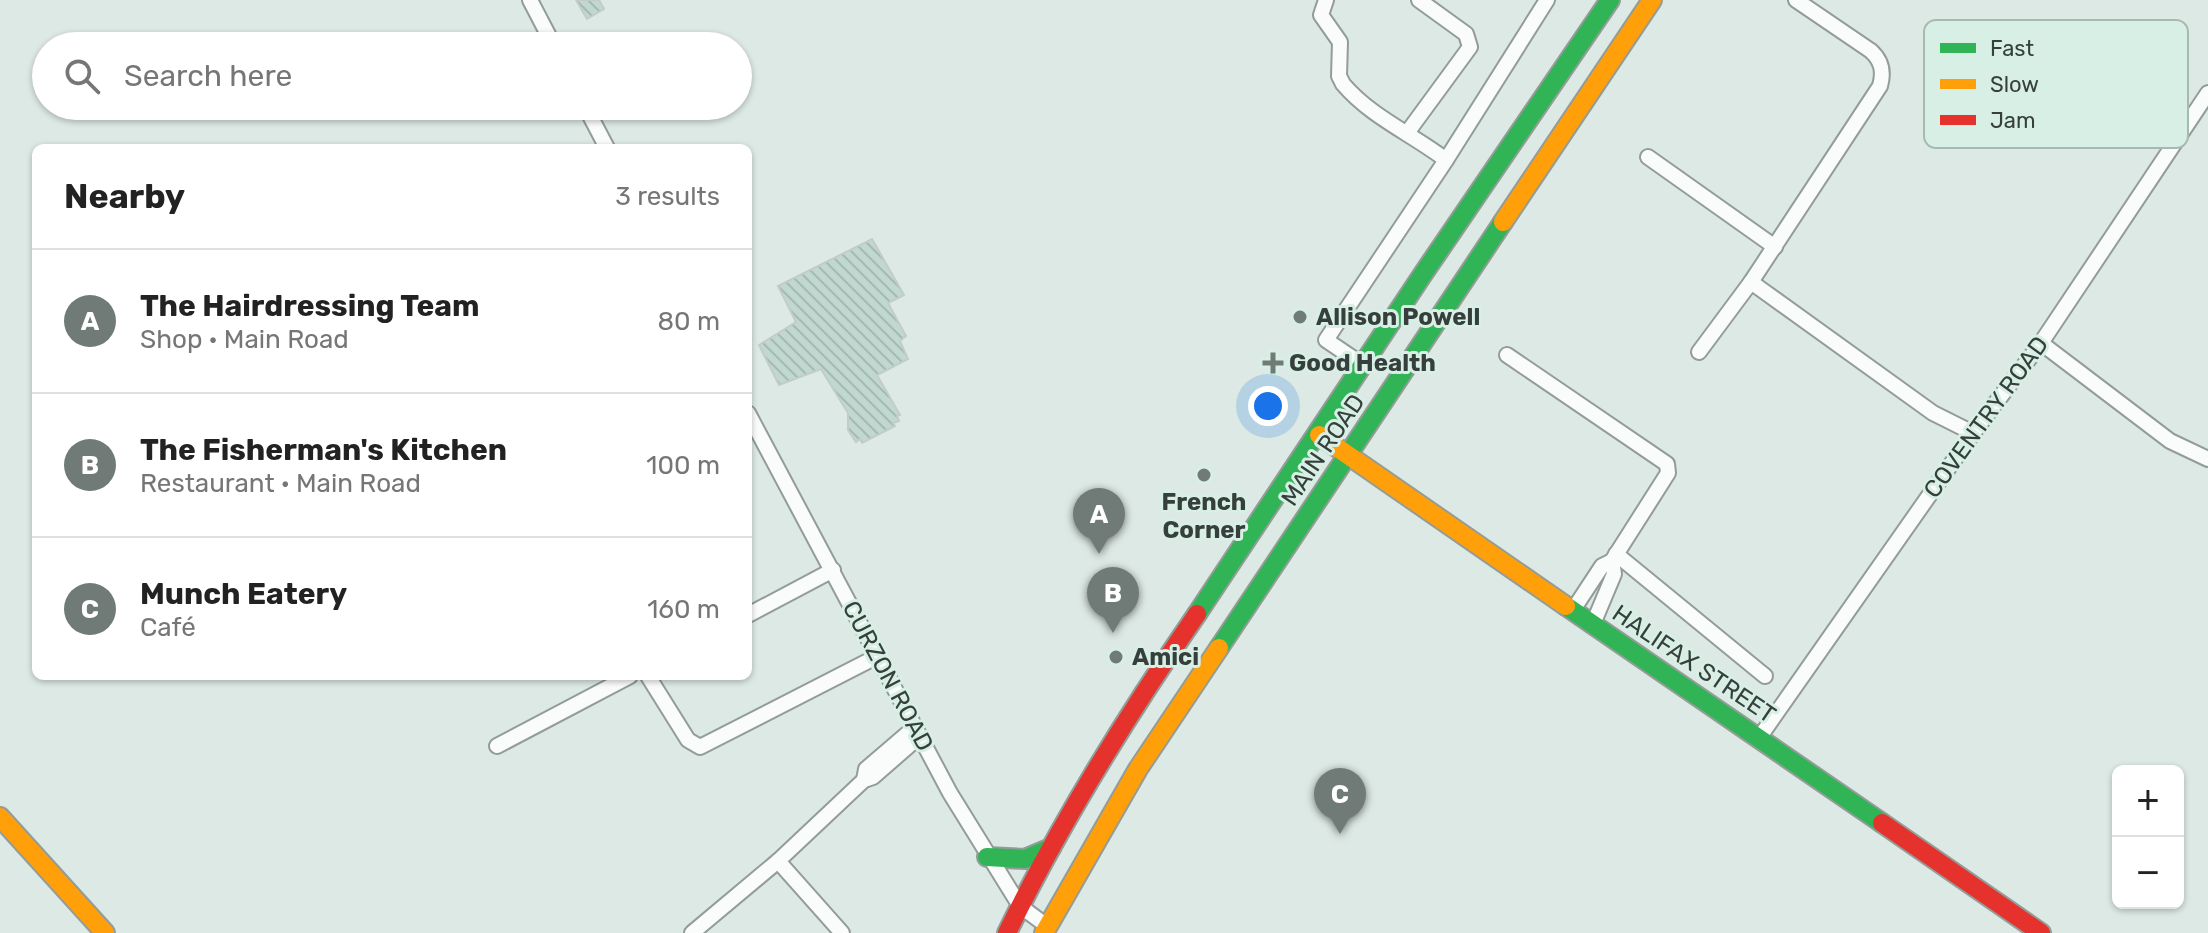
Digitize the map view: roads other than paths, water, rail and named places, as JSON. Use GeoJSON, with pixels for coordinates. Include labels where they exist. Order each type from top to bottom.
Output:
{"type":"FeatureCollection","features":[{"type":"Feature","properties":{"kind":"main road","name":"MAIN ROAD"},"geometry":{"type":"LineString","coordinates":[[1007,933],[1051,848],[1163,664],[1610,0]]}},
{"type":"Feature","properties":{"kind":"main road","name":"MAIN ROAD"},"geometry":{"type":"LineString","coordinates":[[1045,930],[1138,769],[1652,0]]}},
{"type":"Feature","properties":{"kind":"main road","name":"HALIFAX STREET"},"geometry":{"type":"LineString","coordinates":[[1319,435],[2041,933]]}},
{"type":"Feature","properties":{"kind":"main road"},"geometry":{"type":"LineString","coordinates":[[0,817],[105,933]]}},
{"type":"Feature","properties":{"kind":"main road"},"geometry":{"type":"LineString","coordinates":[[987,857],[1025,859],[1051,848]]}},
{"type":"Feature","properties":{"kind":"street"},"geometry":{"type":"LineString","coordinates":[[530,0],[547,32]]}},
{"type":"Feature","properties":{"kind":"street"},"geometry":{"type":"LineString","coordinates":[[1326,0],[1321,15],[1340,42],[1340,79],[1368,108],[1446,160]]}},
{"type":"Feature","properties":{"kind":"street"},"geometry":{"type":"LineString","coordinates":[[1407,133],[1470,47],[1466,34],[1419,0]]}},
{"type":"Feature","properties":{"kind":"street"},"geometry":{"type":"LineString","coordinates":[[1363,365],[1326,340],[1446,160],[1547,0]]}},
{"type":"Feature","properties":{"kind":"street"},"geometry":{"type":"LineString","coordinates":[[1699,352],[1775,247],[1880,86],[1883,76],[1877,57],[1871,51],[1796,0]]}},
{"type":"Feature","properties":{"kind":"street","name":"COVENTRY ROAD"},"geometry":{"type":"LineString","coordinates":[[2188,123],[2208,93]]}},
{"type":"Feature","properties":{"kind":"street"},"geometry":{"type":"LineString","coordinates":[[592,120],[605,144]]}},
{"type":"Feature","properties":{"kind":"street","name":"COVENTRY ROAD"},"geometry":{"type":"LineString","coordinates":[[1759,738],[1973,433],[2041,343],[2171,148]]}},
{"type":"Feature","properties":{"kind":"street"},"geometry":{"type":"LineString","coordinates":[[1648,157],[1775,247]]}},
{"type":"Feature","properties":{"kind":"street"},"geometry":{"type":"LineString","coordinates":[[1751,282],[1933,413],[1973,433]]}},
{"type":"Feature","properties":{"kind":"street"},"geometry":{"type":"LineString","coordinates":[[2041,343],[2170,441],[2208,459]]}},
{"type":"Feature","properties":{"kind":"street"},"geometry":{"type":"LineString","coordinates":[[1507,355],[1667,464],[1668,473],[1614,558],[1602,566],[1573,610]]}},
{"type":"Feature","properties":{"kind":"street","name":"CURZON ROAD"},"geometry":{"type":"LineString","coordinates":[[752,420],[876,657],[987,857],[1020,906],[1045,930]]}},
{"type":"Feature","properties":{"kind":"street"},"geometry":{"type":"LineString","coordinates":[[1593,624],[1614,574],[1614,558]]}},
{"type":"Feature","properties":{"kind":"street"},"geometry":{"type":"LineString","coordinates":[[1614,558],[1765,676]]}},
{"type":"Feature","properties":{"kind":"street"},"geometry":{"type":"LineString","coordinates":[[752,613],[833,570]]}},
{"type":"Feature","properties":{"kind":"street"},"geometry":{"type":"LineString","coordinates":[[650,680],[688,740],[700,747],[876,657]]}},
{"type":"Feature","properties":{"kind":"street"},"geometry":{"type":"LineString","coordinates":[[497,746],[622,680]]}},
{"type":"Feature","properties":{"kind":"street"},"geometry":{"type":"LineString","coordinates":[[692,933],[778,861],[864,780],[866,769],[918,731]]}},
{"type":"Feature","properties":{"kind":"street"},"geometry":{"type":"LineString","coordinates":[[778,861],[842,933]]}},
{"type":"Feature","properties":{"kind":"place","name":"Allison Powell"},"geometry":{"type":"Point","coordinates":[1300,317]}},
{"type":"Feature","properties":{"kind":"place","name":"Good Health"},"geometry":{"type":"Point","coordinates":[1273,363]}},
{"type":"Feature","properties":{"kind":"place","name":"French Corner"},"geometry":{"type":"Point","coordinates":[1204,475]}},
{"type":"Feature","properties":{"kind":"place","name":"The Hairdressing Team"},"geometry":{"type":"Point","coordinates":[1099,554]}},
{"type":"Feature","properties":{"kind":"place","name":"The Fisherman's Kitchen"},"geometry":{"type":"Point","coordinates":[1113,633]}},
{"type":"Feature","properties":{"kind":"place","name":"Amici"},"geometry":{"type":"Point","coordinates":[1116,657]}},
{"type":"Feature","properties":{"kind":"place","name":"Munch Eatery"},"geometry":{"type":"Point","coordinates":[1340,834]}}]}
